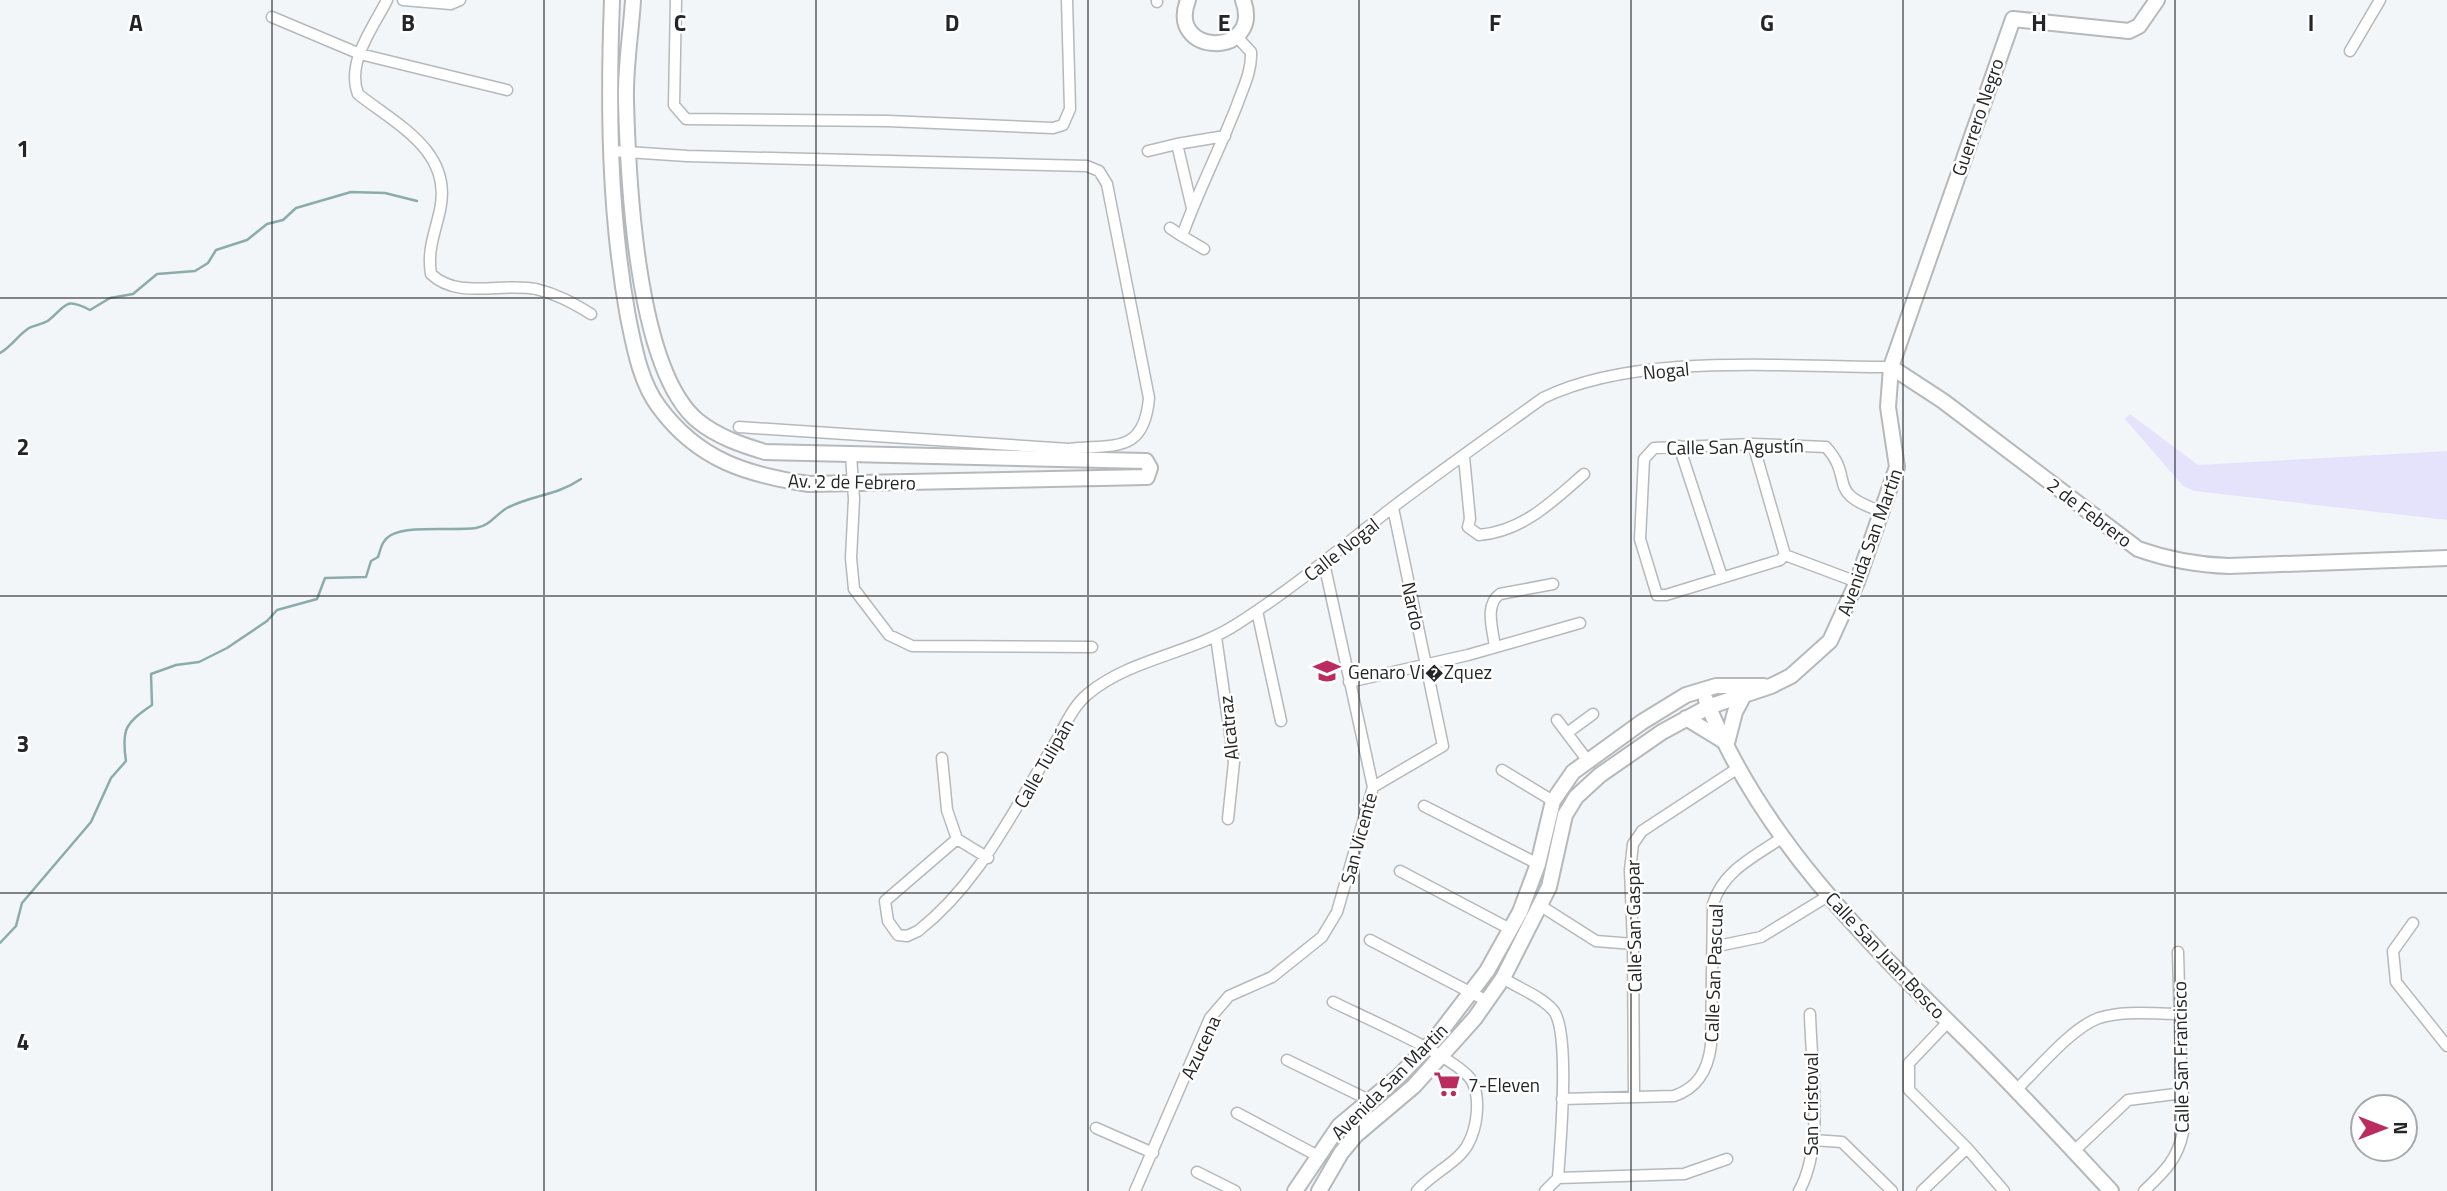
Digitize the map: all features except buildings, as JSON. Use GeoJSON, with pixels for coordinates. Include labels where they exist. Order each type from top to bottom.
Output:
{"type":"FeatureCollection","features":[{"type":"Feature","properties":{"kind":"street"},"geometry":{"type":"LineString","coordinates":[[387,0],[360,54],[354,74],[358,94],[424,147],[434,158],[439,170],[440,209],[429,244],[430,274],[440,283],[455,287],[534,289],[562,296],[591,314]]}},
{"type":"Feature","properties":{"kind":"street"},"geometry":{"type":"LineString","coordinates":[[410,1],[451,4],[460,0]]}},
{"type":"Feature","properties":{"kind":"street","name":"Av. 2 de Febrero"},"geometry":{"type":"LineString","coordinates":[[612,0],[608,97],[621,280],[634,345],[657,405],[682,433],[710,455],[760,477],[809,484],[1147,477],[1150,468],[1146,461],[765,453],[735,443],[697,421],[668,380],[655,343],[640,267],[630,184],[626,99],[634,0]]}},
{"type":"Feature","properties":{"kind":"street"},"geometry":{"type":"LineString","coordinates":[[676,0],[674,105],[686,119],[888,121],[1053,128],[1063,125],[1070,109],[1067,0]]}},
{"type":"Feature","properties":{"kind":"street"},"geometry":{"type":"LineString","coordinates":[[1188,0],[1185,18],[1196,38],[1217,44],[1236,36],[1245,19],[1243,0]]}},
{"type":"Feature","properties":{"kind":"street","name":"Guerrero Negro"},"geometry":{"type":"LineString","coordinates":[[1891,367],[2013,19],[2129,31],[2140,26],[2157,0]]}},
{"type":"Feature","properties":{"kind":"street"},"geometry":{"type":"LineString","coordinates":[[2350,51],[2379,0]]}},
{"type":"Feature","properties":{"kind":"street"},"geometry":{"type":"LineString","coordinates":[[272,17],[360,54],[507,90]]}},
{"type":"Feature","properties":{"kind":"street"},"geometry":{"type":"LineString","coordinates":[[1182,236],[1225,136],[1252,60],[1249,48],[1236,36]]}},
{"type":"Feature","properties":{"kind":"street"},"geometry":{"type":"LineString","coordinates":[[1148,151],[1225,136]]}},
{"type":"Feature","properties":{"kind":"street"},"geometry":{"type":"LineString","coordinates":[[1177,144],[1192,208]]}},
{"type":"Feature","properties":{"kind":"street"},"geometry":{"type":"LineString","coordinates":[[612,151],[630,155],[1087,166],[1099,171],[1107,184],[1149,398],[1147,422],[1136,438],[1123,444],[1069,449],[739,427]]}},
{"type":"Feature","properties":{"kind":"street"},"geometry":{"type":"LineString","coordinates":[[1170,228],[1204,249]]}},
{"type":"Feature","properties":{"kind":"street","name":"Nogal"},"geometry":{"type":"LineString","coordinates":[[1464,457],[1543,398],[1559,390],[1611,377],[1664,369],[1732,366],[1891,367]]}},
{"type":"Feature","properties":{"kind":"street","name":"Avenida San Martín"},"geometry":{"type":"LineString","coordinates":[[1745,690],[1771,686],[1807,664],[1830,641],[1843,619],[1897,467],[1888,407],[1891,367]]}},
{"type":"Feature","properties":{"kind":"street","name":"2 de Febrero"},"geometry":{"type":"LineString","coordinates":[[1891,367],[1943,401],[2138,549],[2167,560],[2229,566],[2447,558]]}},
{"type":"Feature","properties":{"kind":"street"},"geometry":{"type":"LineString","coordinates":[[1753,444],[1785,555]]}},
{"type":"Feature","properties":{"kind":"street","name":"Calle San Agustín"},"geometry":{"type":"LineString","coordinates":[[1722,577],[1666,595],[1657,595],[1653,588],[1640,539],[1644,459],[1654,448],[1753,444],[1826,447],[1834,456],[1843,488],[1850,498],[1883,512]]}},
{"type":"Feature","properties":{"kind":"street"},"geometry":{"type":"LineString","coordinates":[[1679,446],[1722,577],[1780,560],[1785,555]]}},
{"type":"Feature","properties":{"kind":"street"},"geometry":{"type":"LineString","coordinates":[[851,455],[852,579],[860,599],[896,641],[912,646],[1092,647]]}},
{"type":"Feature","properties":{"kind":"street"},"geometry":{"type":"LineString","coordinates":[[1464,457],[1470,519],[1468,527],[1479,535],[1501,533],[1545,509],[1584,474]]}},
{"type":"Feature","properties":{"kind":"street","name":"Calle Nogal"},"geometry":{"type":"LineString","coordinates":[[1216,637],[1324,564],[1393,508],[1464,457]]}},
{"type":"Feature","properties":{"kind":"street","name":"Nardo"},"geometry":{"type":"LineString","coordinates":[[1373,787],[1443,746],[1393,508]]}},
{"type":"Feature","properties":{"kind":"street"},"geometry":{"type":"LineString","coordinates":[[1785,555],[1857,582]]}},
{"type":"Feature","properties":{"kind":"street"},"geometry":{"type":"LineString","coordinates":[[1324,564],[1349,682],[1426,665],[1580,623]]}},
{"type":"Feature","properties":{"kind":"street"},"geometry":{"type":"LineString","coordinates":[[1495,646],[1490,607],[1500,594],[1553,584]]}},
{"type":"Feature","properties":{"kind":"street"},"geometry":{"type":"LineString","coordinates":[[1257,611],[1281,721]]}},
{"type":"Feature","properties":{"kind":"street","name":"Alcatraz"},"geometry":{"type":"LineString","coordinates":[[1216,637],[1234,762],[1228,819]]}},
{"type":"Feature","properties":{"kind":"street","name":"Calle Tulipán"},"geometry":{"type":"LineString","coordinates":[[957,839],[886,901],[891,928],[898,935],[907,936],[949,905],[988,858],[1029,783],[1074,710],[1088,694],[1157,657],[1216,637]]}},
{"type":"Feature","properties":{"kind":"street","name":"San Vicente"},"geometry":{"type":"LineString","coordinates":[[1337,912],[1373,787],[1349,682]]}},
{"type":"Feature","properties":{"kind":"street","name":"Avenida San Martin"},"geometry":{"type":"LineString","coordinates":[[1295,1191],[1339,1126],[1398,1077],[1426,1049],[1487,971],[1510,929],[1538,864],[1553,801],[1566,780],[1665,706],[1701,689],[1745,690]]}},
{"type":"Feature","properties":{"kind":"street","name":"Calle San Juan Bosco"},"geometry":{"type":"LineString","coordinates":[[1701,689],[1738,768],[1783,837],[1828,896],[2111,1191]]}},
{"type":"Feature","properties":{"kind":"street"},"geometry":{"type":"LineString","coordinates":[[1319,1191],[1341,1153],[1356,1135],[1414,1086],[1487,1001],[1503,978],[1541,906],[1562,838],[1565,815],[1584,789],[1686,718],[1745,690]]}},
{"type":"Feature","properties":{"kind":"street"},"geometry":{"type":"LineString","coordinates":[[1686,718],[1727,743],[1735,712],[1745,690]]}},
{"type":"Feature","properties":{"kind":"street"},"geometry":{"type":"LineString","coordinates":[[1567,733],[1593,714]]}},
{"type":"Feature","properties":{"kind":"street"},"geometry":{"type":"LineString","coordinates":[[1557,720],[1588,761]]}},
{"type":"Feature","properties":{"kind":"street"},"geometry":{"type":"LineString","coordinates":[[942,758],[947,810],[957,839],[988,858]]}},
{"type":"Feature","properties":{"kind":"street","name":"Calle San Gaspar"},"geometry":{"type":"LineString","coordinates":[[1634,1097],[1630,870],[1633,844],[1642,831],[1738,768]]}},
{"type":"Feature","properties":{"kind":"street"},"geometry":{"type":"LineString","coordinates":[[1502,770],[1553,801]]}},
{"type":"Feature","properties":{"kind":"street"},"geometry":{"type":"LineString","coordinates":[[1424,806],[1538,864]]}},
{"type":"Feature","properties":{"kind":"street"},"geometry":{"type":"LineString","coordinates":[[1545,834],[1562,838]]}},
{"type":"Feature","properties":{"kind":"street","name":"Calle San Pascual"},"geometry":{"type":"LineString","coordinates":[[1562,1099],[1674,1096],[1688,1091],[1700,1078],[1709,1062],[1711,1045],[1713,904],[1718,887],[1728,875],[1783,837]]}},
{"type":"Feature","properties":{"kind":"street"},"geometry":{"type":"LineString","coordinates":[[1400,871],[1510,929]]}},
{"type":"Feature","properties":{"kind":"street"},"geometry":{"type":"LineString","coordinates":[[1713,947],[1761,937],[1828,896]]}},
{"type":"Feature","properties":{"kind":"street"},"geometry":{"type":"LineString","coordinates":[[1541,906],[1596,941],[1633,944]]}},
{"type":"Feature","properties":{"kind":"street","name":"Azucena"},"geometry":{"type":"LineString","coordinates":[[1135,1191],[1210,1018],[1228,996],[1272,977],[1322,937],[1337,912]]}},
{"type":"Feature","properties":{"kind":"street"},"geometry":{"type":"LineString","coordinates":[[2413,923],[2393,951],[2396,982],[2447,1046]]}},
{"type":"Feature","properties":{"kind":"street"},"geometry":{"type":"LineString","coordinates":[[1370,940],[1487,1001]]}},
{"type":"Feature","properties":{"kind":"street","name":"Calle San Francisco"},"geometry":{"type":"LineString","coordinates":[[2144,1191],[2172,1164],[2180,1150],[2183,1093],[2178,952]]}},
{"type":"Feature","properties":{"kind":"street"},"geometry":{"type":"LineString","coordinates":[[1503,978],[1546,1004],[1560,1022],[1562,1099],[1558,1178],[1545,1191]]}},
{"type":"Feature","properties":{"kind":"street"},"geometry":{"type":"LineString","coordinates":[[1333,1002],[1440,1056],[1461,1069],[1472,1082],[1476,1097],[1475,1124],[1468,1146],[1421,1190]]}},
{"type":"Feature","properties":{"kind":"street","name":"San Cristoval"},"geometry":{"type":"LineString","coordinates":[[1799,1191],[1808,1170],[1813,1140],[1810,1014]]}},
{"type":"Feature","properties":{"kind":"street"},"geometry":{"type":"LineString","coordinates":[[2016,1090],[2096,1019],[2113,1015],[2181,1014]]}},
{"type":"Feature","properties":{"kind":"street"},"geometry":{"type":"LineString","coordinates":[[1948,1022],[1909,1063],[1906,1076],[1909,1090],[1916,1100],[1967,1148],[2004,1191]]}},
{"type":"Feature","properties":{"kind":"street"},"geometry":{"type":"LineString","coordinates":[[1287,1060],[1369,1100]]}},
{"type":"Feature","properties":{"kind":"street"},"geometry":{"type":"LineString","coordinates":[[2074,1151],[2128,1100],[2183,1093]]}},
{"type":"Feature","properties":{"kind":"street"},"geometry":{"type":"LineString","coordinates":[[1237,1113],[1318,1156]]}},
{"type":"Feature","properties":{"kind":"street"},"geometry":{"type":"LineString","coordinates":[[1097,1128],[1153,1153]]}},
{"type":"Feature","properties":{"kind":"street"},"geometry":{"type":"LineString","coordinates":[[1813,1140],[1842,1142],[1892,1191]]}},
{"type":"Feature","properties":{"kind":"street"},"geometry":{"type":"LineString","coordinates":[[1922,1191],[1967,1148]]}},
{"type":"Feature","properties":{"kind":"street"},"geometry":{"type":"LineString","coordinates":[[1558,1178],[1684,1174],[1727,1159]]}},
{"type":"Feature","properties":{"kind":"street"},"geometry":{"type":"LineString","coordinates":[[1197,1172],[1235,1191]]}},
{"type":"Feature","properties":{"kind":"shaded area"},"geometry":{"type":"Polygon","coordinates":[[[2130,414],[2198,465],[2447,451],[2447,520],[2194,491],[2183,486],[2125,419],[2130,414]]]}},
{"type":"Feature","properties":{"kind":"waterway"},"geometry":{"type":"LineString","coordinates":[[0,353],[25,331],[47,321],[67,304],[76,304],[90,310],[110,298],[133,294],[157,274],[195,271],[208,263],[216,250],[247,240],[267,224],[283,220],[296,208],[351,192],[385,193],[417,201]]}},
{"type":"Feature","properties":{"kind":"waterway"},"geometry":{"type":"LineString","coordinates":[[0,943],[16,926],[22,903],[91,822],[111,778],[126,761],[124,741],[127,727],[152,705],[151,674],[176,665],[199,662],[227,648],[267,621],[277,610],[317,599],[325,578],[366,577],[371,561],[378,557],[384,542],[391,535],[409,530],[481,527],[507,508],[562,489],[581,479]]}},
{"type":"Feature","properties":{"kind":"place","name":"Genaro Vi�Zquez"},"geometry":{"type":"Point","coordinates":[1327,671]}},
{"type":"Feature","properties":{"kind":"place","name":"7-Eleven"},"geometry":{"type":"Point","coordinates":[1447,1084]}}]}
